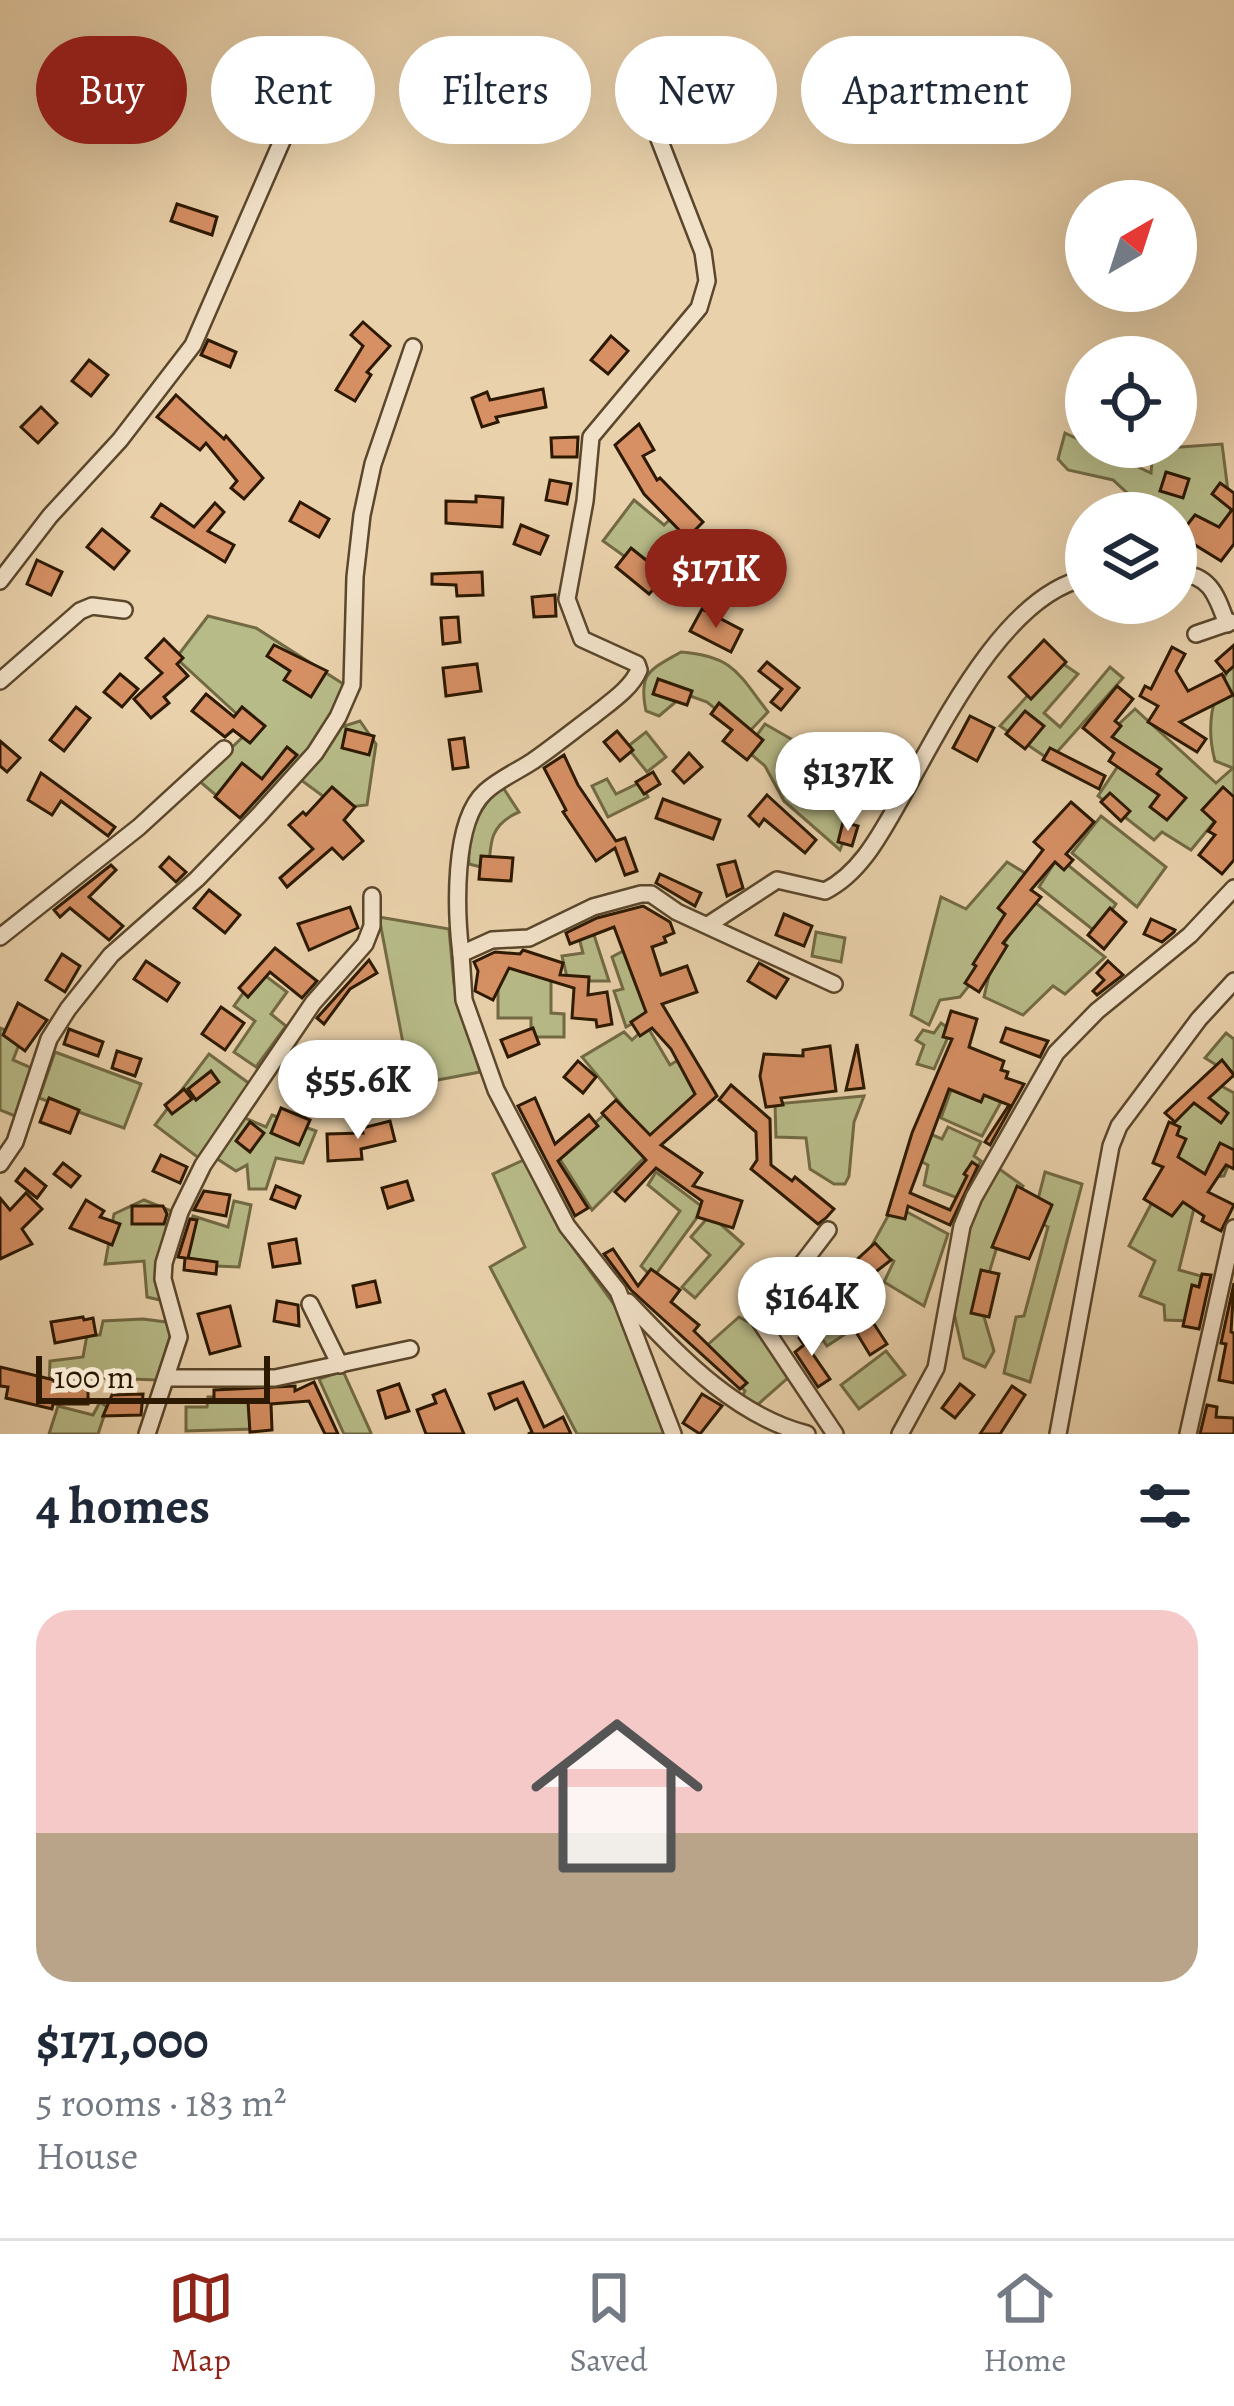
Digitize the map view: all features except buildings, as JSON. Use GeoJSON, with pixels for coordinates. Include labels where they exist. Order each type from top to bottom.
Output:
{"type":"FeatureCollection","features":[{"type":"Feature","properties":{"kind":"street"},"geometry":{"type":"LineString","coordinates":[[0,581],[50,516],[120,440],[193,345],[280,144]]}},
{"type":"Feature","properties":{"kind":"street"},"geometry":{"type":"LineString","coordinates":[[661,144],[703,252],[707,281],[699,308],[591,437],[567,598],[582,639],[637,664],[639,670],[605,706],[475,803],[468,818],[459,886],[464,1000],[496,1090],[567,1226],[618,1291],[665,1341],[723,1391],[778,1424],[807,1434]]}},
{"type":"Feature","properties":{"kind":"street"},"geometry":{"type":"LineString","coordinates":[[0,1164],[15,1142],[49,1039],[68,1009],[111,955],[260,815],[315,753],[338,717],[352,685],[362,515],[373,464],[413,347]]}},
{"type":"Feature","properties":{"kind":"street"},"geometry":{"type":"LineString","coordinates":[[1196,634],[1231,622],[1208,584],[1197,576]]}},
{"type":"Feature","properties":{"kind":"street"},"geometry":{"type":"LineString","coordinates":[[708,925],[777,880],[825,891],[845,878],[879,838],[971,679],[1037,604],[1065,586]]}},
{"type":"Feature","properties":{"kind":"street"},"geometry":{"type":"LineString","coordinates":[[0,681],[80,611],[92,606],[124,610]]}},
{"type":"Feature","properties":{"kind":"street"},"geometry":{"type":"LineString","coordinates":[[0,937],[139,827],[224,749]]}},
{"type":"Feature","properties":{"kind":"street"},"geometry":{"type":"LineString","coordinates":[[900,1434],[936,1369],[962,1226],[974,1196],[1056,1053],[1097,1011],[1190,935],[1234,888]]}},
{"type":"Feature","properties":{"kind":"street"},"geometry":{"type":"LineString","coordinates":[[461,954],[492,940],[529,938],[627,895],[651,895],[834,984]]}},
{"type":"Feature","properties":{"kind":"street"},"geometry":{"type":"LineString","coordinates":[[147,1434],[179,1329],[164,1292],[164,1263],[191,1186],[313,1003],[365,944],[372,926],[372,896]]}},
{"type":"Feature","properties":{"kind":"street"},"geometry":{"type":"LineString","coordinates":[[1058,1434],[1111,1146],[1119,1126],[1199,1019],[1234,981]]}},
{"type":"Feature","properties":{"kind":"street"},"geometry":{"type":"LineString","coordinates":[[1188,1434],[1234,1228]]}},
{"type":"Feature","properties":{"kind":"street"},"geometry":{"type":"LineString","coordinates":[[828,1230],[759,1320],[835,1434]]}},
{"type":"Feature","properties":{"kind":"street"},"geometry":{"type":"LineString","coordinates":[[618,1291],[674,1434]]}},
{"type":"Feature","properties":{"kind":"street"},"geometry":{"type":"LineString","coordinates":[[310,1304],[340,1366]]}},
{"type":"Feature","properties":{"kind":"street"},"geometry":{"type":"LineString","coordinates":[[167,1378],[275,1378],[410,1349]]}},
{"type":"Feature","properties":{"kind":"green space"},"geometry":{"type":"Polygon","coordinates":[[[1065,433],[1065,467],[1058,459],[1065,433]]]}},
{"type":"Feature","properties":{"kind":"green space"},"geometry":{"type":"Polygon","coordinates":[[[1222,444],[1234,538],[1197,533],[1197,492],[1126,492],[1113,480],[1068,470],[1140,468],[1151,473],[1151,468],[1197,468],[1197,446],[1222,444]]]}},
{"type":"Feature","properties":{"kind":"green space"},"geometry":{"type":"Polygon","coordinates":[[[634,500],[664,525],[676,514],[692,526],[656,579],[603,541],[634,500]]]}},
{"type":"Feature","properties":{"kind":"green space"},"geometry":{"type":"Polygon","coordinates":[[[208,616],[256,628],[348,687],[302,758],[244,819],[198,780],[252,728],[176,658],[208,616]]]}},
{"type":"Feature","properties":{"kind":"green space"},"geometry":{"type":"Polygon","coordinates":[[[681,652],[723,662],[768,712],[747,734],[707,702],[685,694],[659,716],[646,711],[645,680],[681,652]]]}},
{"type":"Feature","properties":{"kind":"green space"},"geometry":{"type":"Polygon","coordinates":[[[1059,661],[1078,674],[1044,713],[1060,727],[1110,667],[1123,678],[1050,760],[1000,726],[1059,661]]]}},
{"type":"Feature","properties":{"kind":"green space"},"geometry":{"type":"Polygon","coordinates":[[[1234,662],[1234,798],[1191,850],[1162,832],[1154,840],[1098,796],[1126,754],[1106,736],[1135,709],[1216,783],[1233,768],[1215,761],[1211,721],[1220,685],[1234,662]]]}},
{"type":"Feature","properties":{"kind":"green space"},"geometry":{"type":"Polygon","coordinates":[[[360,721],[376,744],[367,805],[339,808],[301,780],[341,727],[360,721]]]}},
{"type":"Feature","properties":{"kind":"green space"},"geometry":{"type":"Polygon","coordinates":[[[765,724],[831,762],[870,776],[840,850],[784,801],[765,766],[746,750],[765,724]]]}},
{"type":"Feature","properties":{"kind":"green space"},"geometry":{"type":"Polygon","coordinates":[[[646,732],[666,757],[647,772],[627,747],[646,732]]]}},
{"type":"Feature","properties":{"kind":"green space"},"geometry":{"type":"Polygon","coordinates":[[[607,779],[616,794],[641,782],[648,797],[608,817],[592,786],[607,779]]]}},
{"type":"Feature","properties":{"kind":"green space"},"geometry":{"type":"Polygon","coordinates":[[[502,786],[519,812],[494,834],[489,869],[469,864],[476,821],[502,786]]]}},
{"type":"Feature","properties":{"kind":"green space"},"geometry":{"type":"Polygon","coordinates":[[[1101,816],[1166,867],[1137,907],[1072,853],[1101,816]]]}},
{"type":"Feature","properties":{"kind":"green space"},"geometry":{"type":"Polygon","coordinates":[[[1058,857],[1116,904],[1096,932],[1039,887],[1058,857]]]}},
{"type":"Feature","properties":{"kind":"green space"},"geometry":{"type":"Polygon","coordinates":[[[1007,862],[1035,879],[972,982],[960,997],[940,1000],[929,1025],[911,1015],[941,897],[966,909],[1007,862]]]}},
{"type":"Feature","properties":{"kind":"green space"},"geometry":{"type":"Polygon","coordinates":[[[1032,900],[1105,957],[1065,994],[1053,986],[1023,1015],[984,997],[992,962],[1032,900]]]}},
{"type":"Feature","properties":{"kind":"green space"},"geometry":{"type":"Polygon","coordinates":[[[379,917],[449,929],[454,984],[480,1072],[411,1085],[379,917]]]}},
{"type":"Feature","properties":{"kind":"green space"},"geometry":{"type":"Polygon","coordinates":[[[593,932],[609,981],[568,981],[562,956],[583,953],[578,934],[593,932]]]}},
{"type":"Feature","properties":{"kind":"green space"},"geometry":{"type":"Polygon","coordinates":[[[816,932],[845,938],[841,962],[812,956],[816,932]]]}},
{"type":"Feature","properties":{"kind":"green space"},"geometry":{"type":"Polygon","coordinates":[[[634,945],[650,1014],[626,1027],[614,991],[623,989],[612,957],[634,945]]]}},
{"type":"Feature","properties":{"kind":"green space"},"geometry":{"type":"Polygon","coordinates":[[[498,963],[551,963],[551,1013],[564,1014],[564,1037],[531,1037],[531,1018],[498,1018],[498,963]]]}},
{"type":"Feature","properties":{"kind":"green space"},"geometry":{"type":"Polygon","coordinates":[[[259,971],[287,992],[271,1014],[286,1026],[256,1067],[234,1052],[255,1021],[234,1006],[259,971]]]}},
{"type":"Feature","properties":{"kind":"green space"},"geometry":{"type":"Polygon","coordinates":[[[941,1023],[951,1030],[934,1069],[917,1064],[924,1045],[916,1040],[923,1030],[934,1033],[941,1023]]]}},
{"type":"Feature","properties":{"kind":"green space"},"geometry":{"type":"Polygon","coordinates":[[[647,1026],[670,1065],[683,1057],[703,1094],[648,1137],[582,1057],[624,1032],[632,1040],[647,1026]]]}},
{"type":"Feature","properties":{"kind":"green space"},"geometry":{"type":"Polygon","coordinates":[[[0,1028],[22,1037],[13,1060],[34,1069],[15,1116],[0,1110],[0,1028]]]}},
{"type":"Feature","properties":{"kind":"green space"},"geometry":{"type":"Polygon","coordinates":[[[1226,1033],[1234,1039],[1234,1076],[1205,1058],[1226,1033]]]}},
{"type":"Feature","properties":{"kind":"green space"},"geometry":{"type":"Polygon","coordinates":[[[55,1052],[141,1084],[124,1128],[39,1098],[55,1052]]]}},
{"type":"Feature","properties":{"kind":"green space"},"geometry":{"type":"Polygon","coordinates":[[[209,1054],[254,1087],[200,1159],[155,1125],[209,1054]]]}},
{"type":"Feature","properties":{"kind":"green space"},"geometry":{"type":"Polygon","coordinates":[[[954,1082],[1001,1102],[982,1136],[941,1118],[954,1082]]]}},
{"type":"Feature","properties":{"kind":"green space"},"geometry":{"type":"Polygon","coordinates":[[[1214,1082],[1234,1093],[1234,1161],[1231,1159],[1224,1176],[1202,1179],[1167,1148],[1174,1116],[1214,1082]]]}},
{"type":"Feature","properties":{"kind":"green space"},"geometry":{"type":"Polygon","coordinates":[[[864,1096],[854,1122],[845,1184],[834,1184],[810,1169],[806,1138],[776,1137],[775,1104],[864,1096]]]}},
{"type":"Feature","properties":{"kind":"green space"},"geometry":{"type":"Polygon","coordinates":[[[606,1113],[645,1157],[592,1210],[558,1156],[606,1113]]]}},
{"type":"Feature","properties":{"kind":"green space"},"geometry":{"type":"Polygon","coordinates":[[[272,1115],[316,1131],[303,1163],[276,1158],[266,1189],[249,1189],[247,1165],[236,1171],[216,1158],[245,1118],[266,1127],[272,1115]]]}},
{"type":"Feature","properties":{"kind":"green space"},"geometry":{"type":"Polygon","coordinates":[[[948,1127],[981,1142],[974,1156],[981,1161],[960,1199],[924,1185],[928,1165],[916,1159],[928,1133],[942,1139],[948,1127]]]}},
{"type":"Feature","properties":{"kind":"green space"},"geometry":{"type":"Polygon","coordinates":[[[528,1158],[561,1231],[621,1314],[669,1434],[577,1434],[490,1267],[525,1247],[493,1174],[528,1158]]]}},
{"type":"Feature","properties":{"kind":"green space"},"geometry":{"type":"Polygon","coordinates":[[[998,1168],[1023,1186],[999,1240],[980,1303],[994,1351],[985,1367],[964,1358],[954,1313],[978,1197],[998,1168]]]}},
{"type":"Feature","properties":{"kind":"green space"},"geometry":{"type":"Polygon","coordinates":[[[656,1172],[704,1208],[653,1278],[641,1266],[680,1211],[648,1185],[656,1172]]]}},
{"type":"Feature","properties":{"kind":"green space"},"geometry":{"type":"Polygon","coordinates":[[[1045,1172],[1082,1184],[1030,1382],[1004,1373],[1016,1317],[1024,1316],[1048,1227],[1033,1219],[1045,1172]]]}},
{"type":"Feature","properties":{"kind":"green space"},"geometry":{"type":"Polygon","coordinates":[[[1158,1191],[1195,1204],[1179,1270],[1201,1276],[1192,1321],[1165,1320],[1164,1305],[1140,1296],[1155,1261],[1129,1246],[1158,1191]]]}},
{"type":"Feature","properties":{"kind":"green space"},"geometry":{"type":"Polygon","coordinates":[[[144,1200],[174,1212],[159,1256],[160,1300],[147,1297],[144,1261],[105,1264],[114,1214],[144,1200]]]}},
{"type":"Feature","properties":{"kind":"green space"},"geometry":{"type":"Polygon","coordinates":[[[234,1201],[251,1205],[239,1267],[191,1265],[182,1253],[193,1216],[228,1227],[234,1201]]]}},
{"type":"Feature","properties":{"kind":"green space"},"geometry":{"type":"Polygon","coordinates":[[[894,1205],[948,1234],[924,1306],[884,1282],[894,1261],[871,1247],[894,1205]]]}},
{"type":"Feature","properties":{"kind":"green space"},"geometry":{"type":"Polygon","coordinates":[[[710,1215],[743,1244],[695,1298],[682,1287],[710,1255],[691,1237],[710,1215]]]}},
{"type":"Feature","properties":{"kind":"green space"},"geometry":{"type":"Polygon","coordinates":[[[869,1291],[882,1310],[827,1346],[814,1327],[869,1291]]]}},
{"type":"Feature","properties":{"kind":"green space"},"geometry":{"type":"Polygon","coordinates":[[[739,1317],[757,1327],[790,1376],[755,1407],[704,1348],[739,1317]]]}},
{"type":"Feature","properties":{"kind":"green space"},"geometry":{"type":"Polygon","coordinates":[[[103,1321],[174,1323],[157,1380],[102,1378],[94,1389],[49,1390],[50,1361],[83,1357],[87,1335],[100,1335],[103,1321]]]}},
{"type":"Feature","properties":{"kind":"green space"},"geometry":{"type":"Polygon","coordinates":[[[886,1351],[905,1375],[859,1409],[841,1385],[886,1351]]]}},
{"type":"Feature","properties":{"kind":"green space"},"geometry":{"type":"Polygon","coordinates":[[[343,1371],[370,1434],[344,1434],[319,1379],[343,1371]]]}},
{"type":"Feature","properties":{"kind":"green space"},"geometry":{"type":"Polygon","coordinates":[[[252,1396],[253,1429],[186,1431],[186,1407],[207,1407],[208,1397],[252,1396]]]}},
{"type":"Feature","properties":{"kind":"green space"},"geometry":{"type":"Polygon","coordinates":[[[100,1402],[107,1407],[98,1434],[49,1434],[58,1406],[93,1415],[100,1402]]]}}]}
